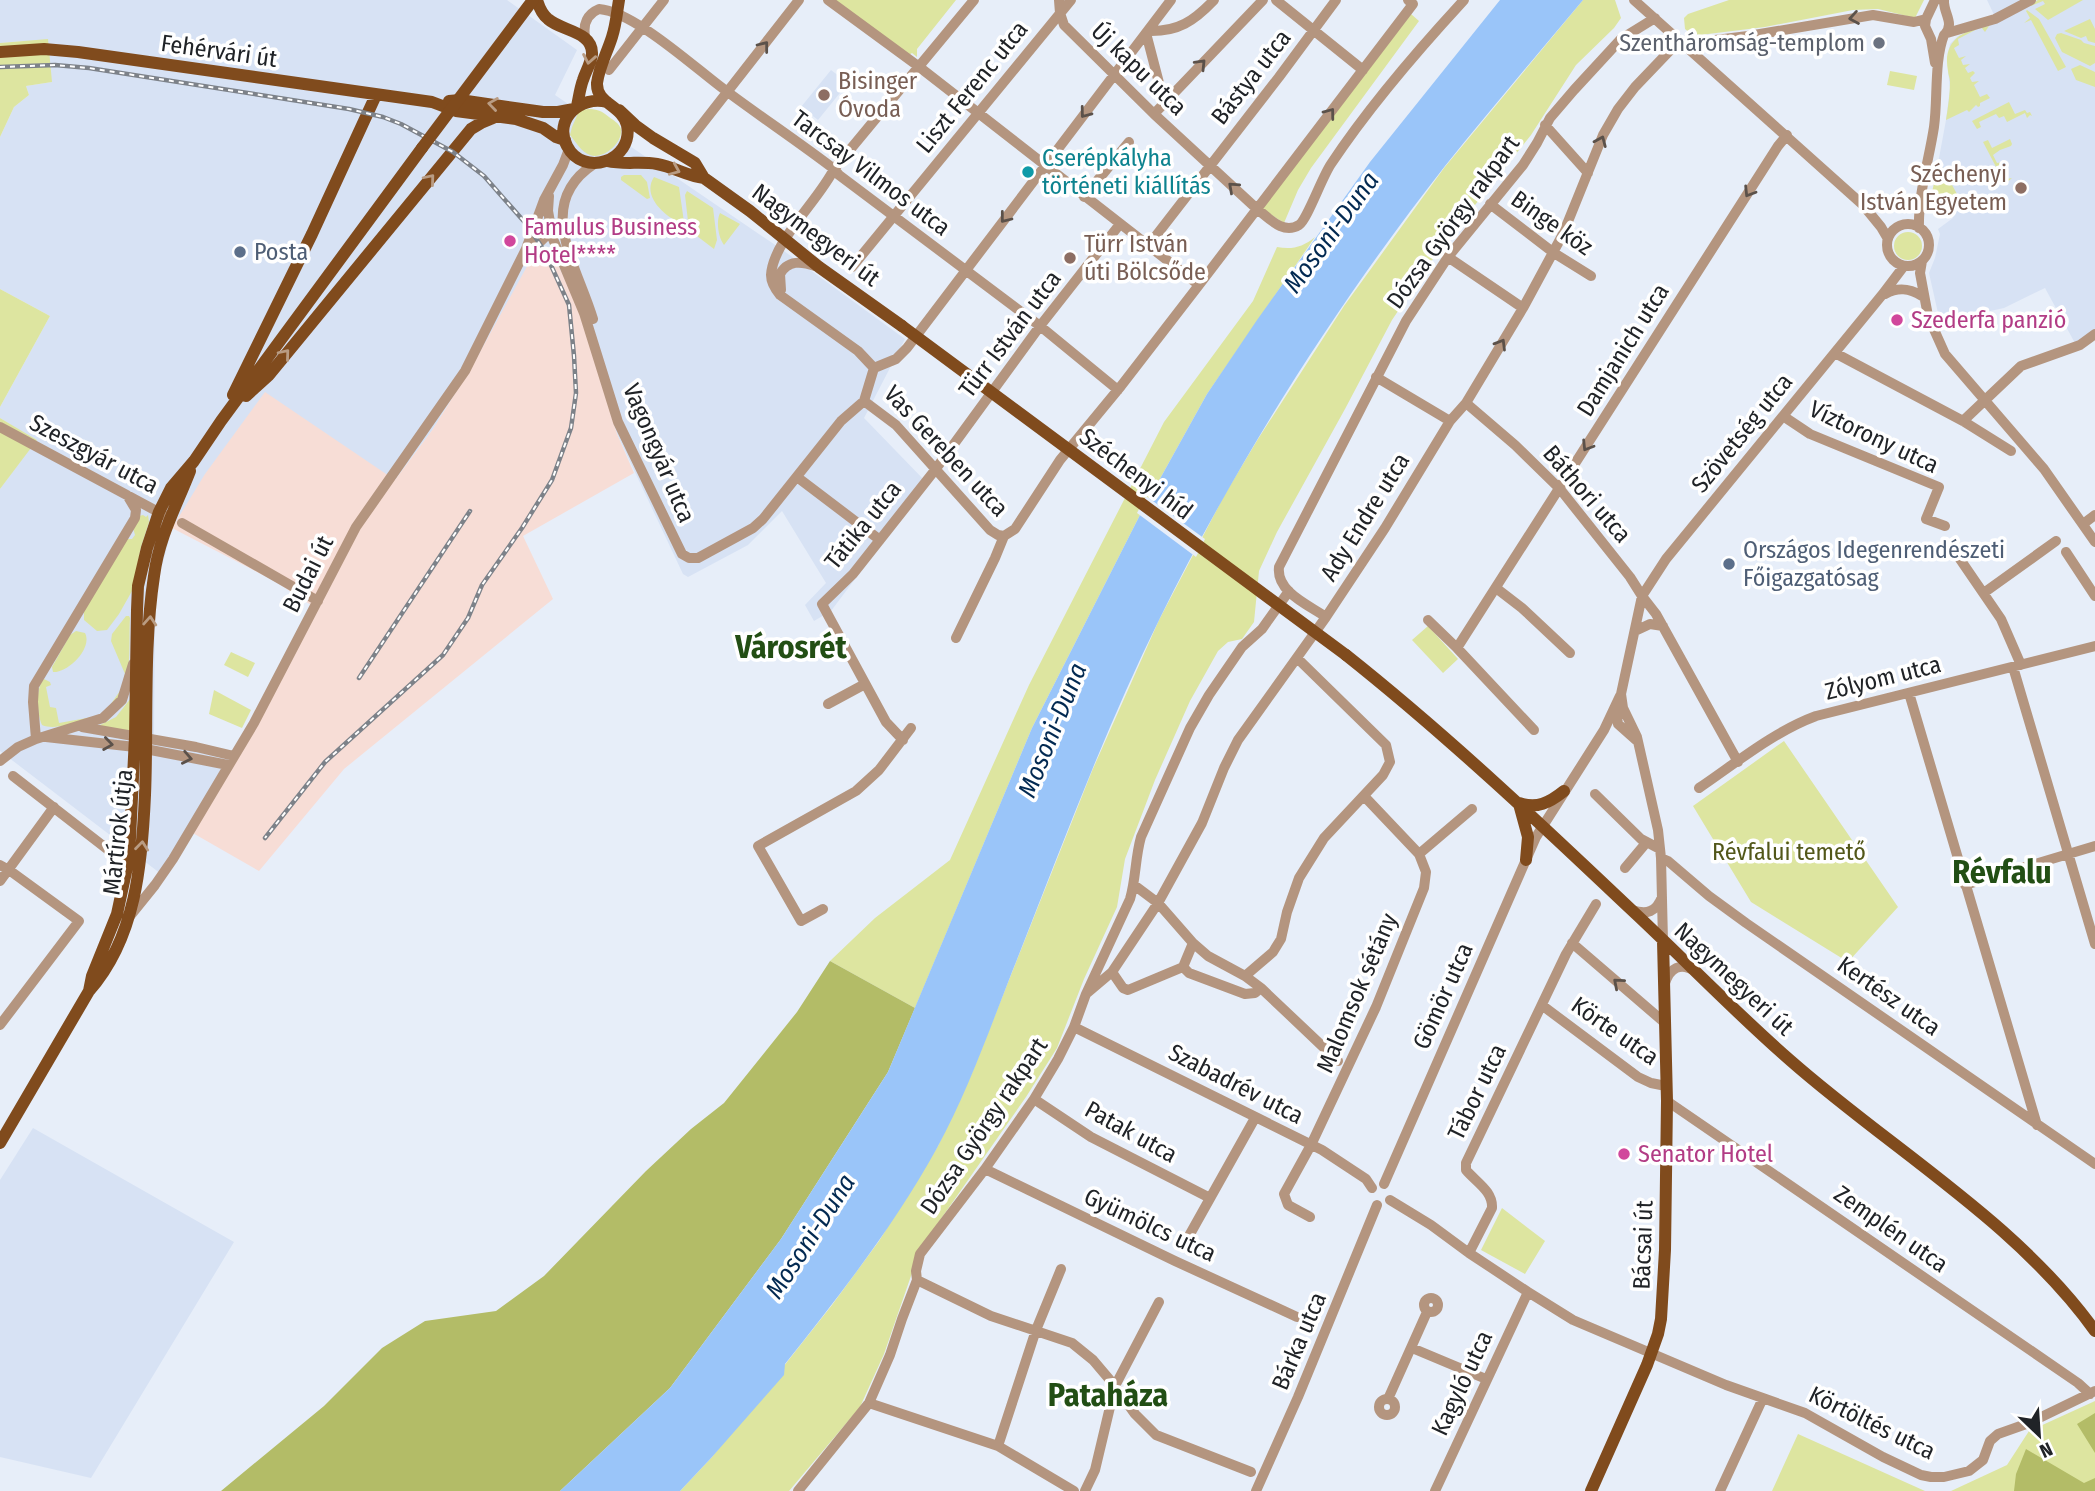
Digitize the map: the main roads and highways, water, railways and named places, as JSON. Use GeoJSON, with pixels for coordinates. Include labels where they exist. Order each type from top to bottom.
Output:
{"type":"FeatureCollection","features":[{"type":"Feature","properties":{"kind":"main road"},"geometry":{"type":"LineString","coordinates":[[141,743],[152,588],[159,548],[194,461],[220,421],[535,0],[548,19],[585,37],[592,49],[575,108],[564,126],[567,144],[580,159],[601,162],[615,157],[625,143],[627,125],[619,110],[600,96],[597,82],[612,37],[619,0]]}},
{"type":"Feature","properties":{"kind":"main road","name":"Fehérvári út"},"geometry":{"type":"LineString","coordinates":[[0,52],[44,49],[78,52],[432,102],[460,100],[544,112],[575,108]]}},
{"type":"Feature","properties":{"kind":"main road"},"geometry":{"type":"LineString","coordinates":[[220,421],[312,234],[376,95]]}},
{"type":"Feature","properties":{"kind":"main road"},"geometry":{"type":"LineString","coordinates":[[575,108],[595,100],[607,102]]}},
{"type":"Feature","properties":{"kind":"main road","name":"Fehérvári út"},"geometry":{"type":"LineString","coordinates":[[432,102],[456,111],[526,122],[543,128],[567,144]]}},
{"type":"Feature","properties":{"kind":"main road","name":"Nagymegyeri út"},"geometry":{"type":"LineString","coordinates":[[619,110],[653,138],[695,163],[704,178],[901,326]]}},
{"type":"Feature","properties":{"kind":"main road"},"geometry":{"type":"LineString","coordinates":[[220,421],[269,375],[471,129],[497,117]]}},
{"type":"Feature","properties":{"kind":"main road","name":"Nagymegyeri út"},"geometry":{"type":"LineString","coordinates":[[601,162],[654,163],[672,167],[689,176],[704,178]]}},
{"type":"Feature","properties":{"kind":"main road","name":"Széchenyi híd"},"geometry":{"type":"LineString","coordinates":[[901,326],[1346,655]]}},
{"type":"Feature","properties":{"kind":"main road"},"geometry":{"type":"LineString","coordinates":[[141,743],[137,651],[138,586],[146,548],[170,518]]}},
{"type":"Feature","properties":{"kind":"main road","name":"Nagymegyeri út"},"geometry":{"type":"LineString","coordinates":[[1346,655],[1453,743],[1766,1039],[1830,1095],[2016,1243],[2050,1276],[2095,1331]]}},
{"type":"Feature","properties":{"kind":"main road","name":"Mártírok útja"},"geometry":{"type":"LineString","coordinates":[[89,991],[92,976],[117,914],[126,877],[141,743]]}},
{"type":"Feature","properties":{"kind":"main road","name":"Mártírok útja"},"geometry":{"type":"LineString","coordinates":[[0,1143],[89,991],[100,979],[128,918],[138,880],[142,849],[141,743]]}},
{"type":"Feature","properties":{"kind":"main road"},"geometry":{"type":"LineString","coordinates":[[1516,801],[1537,806],[1553,800],[1563,791]]}},
{"type":"Feature","properties":{"kind":"main road"},"geometry":{"type":"LineString","coordinates":[[1516,801],[1528,837],[1526,860]]}},
{"type":"Feature","properties":{"kind":"main road","name":"Bácsai út"},"geometry":{"type":"LineString","coordinates":[[1591,1491],[1658,1334],[1664,1275],[1667,1101],[1663,941]]}},
{"type":"Feature","properties":{"kind":"water","name":"Mosoni-Duna"},"geometry":{"type":"Polygon","coordinates":[[[1500,0],[1583,0],[1445,166],[1365,273],[1291,385],[1222,500],[1160,618],[1119,705],[958,1106],[903,1205],[846,1286],[785,1364],[784,1375],[680,1491],[560,1491],[670,1388],[781,1239],[888,1072],[1032,728],[1141,513],[1207,394],[1370,162],[1500,0]]]}},
{"type":"Feature","properties":{"kind":"railway"},"geometry":{"type":"LineString","coordinates":[[0,67],[55,65],[89,68],[349,109],[401,124],[453,152],[484,176],[528,226],[545,252],[569,305],[576,393],[571,428],[552,480],[482,585],[468,618],[443,655],[325,762],[265,838]]}},
{"type":"Feature","properties":{"kind":"railway"},"geometry":{"type":"LineString","coordinates":[[359,678],[470,511]]}},
{"type":"Feature","properties":{"kind":"place","name":"Szentháromság-templom"},"geometry":{"type":"Point","coordinates":[1879,43]}},
{"type":"Feature","properties":{"kind":"place","name":"Bisinger Óvoda"},"geometry":{"type":"Point","coordinates":[824,95]}},
{"type":"Feature","properties":{"kind":"place","name":"Cserépkályha történeti kiállítás"},"geometry":{"type":"Point","coordinates":[1028,172]}},
{"type":"Feature","properties":{"kind":"place","name":"Széchenyi István Egyetem"},"geometry":{"type":"Point","coordinates":[2021,188]}},
{"type":"Feature","properties":{"kind":"place","name":"Famulus Business Hotel****"},"geometry":{"type":"Point","coordinates":[510,241]}},
{"type":"Feature","properties":{"kind":"place","name":"Posta"},"geometry":{"type":"Point","coordinates":[240,252]}},
{"type":"Feature","properties":{"kind":"place","name":"Türr István úti Bölcsőde"},"geometry":{"type":"Point","coordinates":[1070,258]}},
{"type":"Feature","properties":{"kind":"place","name":"Szederfa panzió"},"geometry":{"type":"Point","coordinates":[1897,320]}},
{"type":"Feature","properties":{"kind":"place","name":"Országos Idegenrendészeti Főigazgatósag"},"geometry":{"type":"Point","coordinates":[1729,564]}},
{"type":"Feature","properties":{"kind":"place","name":"Senator Hotel"},"geometry":{"type":"Point","coordinates":[1624,1154]}},
{"type":"Feature","properties":{"kind":"district","name":"Városrét"},"geometry":{"type":"Point","coordinates":[791,647]}},
{"type":"Feature","properties":{"kind":"district","name":"Révfalu"},"geometry":{"type":"Point","coordinates":[2002,872]}},
{"type":"Feature","properties":{"kind":"district","name":"Pataháza"},"geometry":{"type":"Point","coordinates":[1108,1395]}},
{"type":"Feature","properties":{"kind":"park label","name":"Révfalui temető"},"geometry":{"type":"Point","coordinates":[1789,852]}}]}
